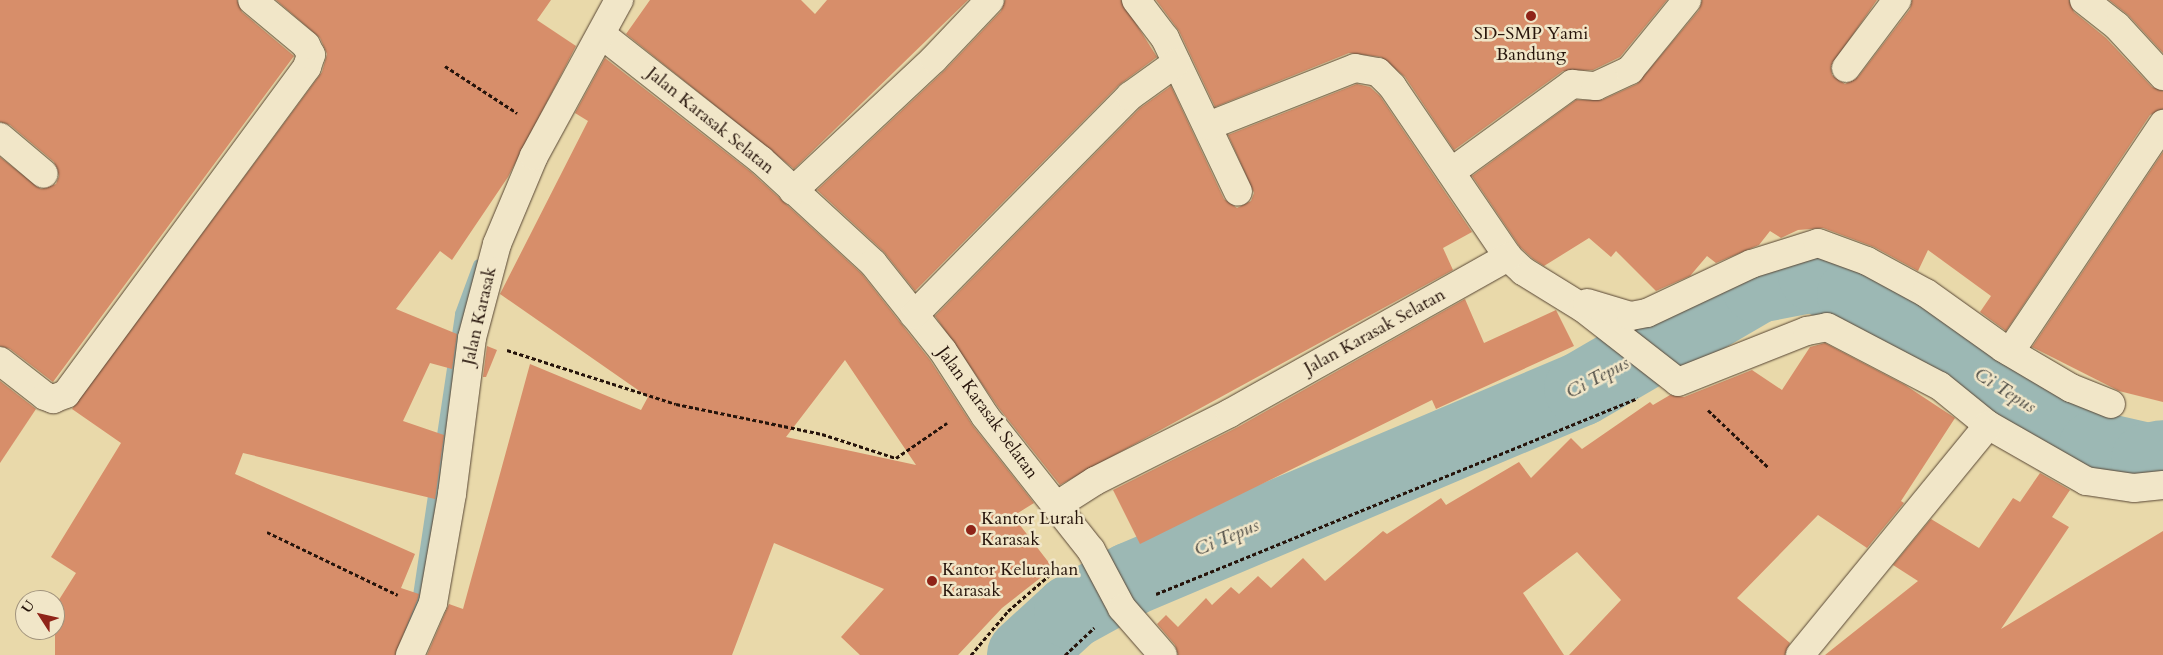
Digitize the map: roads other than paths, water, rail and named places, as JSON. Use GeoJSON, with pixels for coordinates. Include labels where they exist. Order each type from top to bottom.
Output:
{"type":"FeatureCollection","features":[{"type":"Feature","properties":{"kind":"street"},"geometry":{"type":"LineString","coordinates":[[0,360],[45,396],[53,399],[66,394],[307,67],[311,55],[306,45],[252,0]]}},
{"type":"Feature","properties":{"kind":"street","name":"Jalan Karasak"},"geometry":{"type":"LineString","coordinates":[[410,655],[430,609],[452,494],[472,338],[497,244],[547,133],[602,35],[619,0]]}},
{"type":"Feature","properties":{"kind":"street"},"geometry":{"type":"LineString","coordinates":[[793,190],[934,59],[990,0]]}},
{"type":"Feature","properties":{"kind":"street"},"geometry":{"type":"LineString","coordinates":[[1136,0],[1165,38],[1238,192]]}},
{"type":"Feature","properties":{"kind":"street"},"geometry":{"type":"LineString","coordinates":[[1451,172],[1572,84],[1596,86],[1630,70],[1687,0]]}},
{"type":"Feature","properties":{"kind":"street"},"geometry":{"type":"LineString","coordinates":[[1846,68],[1897,0]]}},
{"type":"Feature","properties":{"kind":"street"},"geometry":{"type":"LineString","coordinates":[[2084,0],[2117,26],[2163,76]]}},
{"type":"Feature","properties":{"kind":"street","name":"Jalan Karasak Selatan"},"geometry":{"type":"LineString","coordinates":[[602,35],[761,160],[873,263],[914,315],[975,402],[1056,506],[1095,481],[1247,404],[1508,257]]}},
{"type":"Feature","properties":{"kind":"street"},"geometry":{"type":"LineString","coordinates":[[914,315],[1130,96],[1176,63]]}},
{"type":"Feature","properties":{"kind":"street"},"geometry":{"type":"LineString","coordinates":[[1208,126],[1355,68],[1378,72],[1392,86],[1508,257],[1619,335],[1673,378],[1807,331],[1827,327],[1940,386],[1988,425],[2086,481],[2134,488],[2163,485]]}},
{"type":"Feature","properties":{"kind":"street"},"geometry":{"type":"LineString","coordinates":[[2010,352],[2163,124]]}},
{"type":"Feature","properties":{"kind":"street"},"geometry":{"type":"LineString","coordinates":[[0,137],[44,174]]}},
{"type":"Feature","properties":{"kind":"street"},"geometry":{"type":"LineString","coordinates":[[1582,308],[1588,303],[1631,316],[1647,313],[1752,264],[1818,243],[1867,261],[1926,293],[2010,352],[2071,388],[2111,404]]}},
{"type":"Feature","properties":{"kind":"street"},"geometry":{"type":"LineString","coordinates":[[1800,655],[1988,425]]}},
{"type":"Feature","properties":{"kind":"street"},"geometry":{"type":"LineString","coordinates":[[1056,506],[1089,547],[1119,602],[1163,655]]}},
{"type":"Feature","properties":{"kind":"waterway"},"geometry":{"type":"LineString","coordinates":[[408,629],[419,596],[461,314],[479,265]]}},
{"type":"Feature","properties":{"kind":"waterway","name":"Ci Tepus"},"geometry":{"type":"LineString","coordinates":[[1024,655],[1071,612],[1131,579],[1581,389],[1758,286],[1815,275],[1854,295],[2095,448],[2148,460],[2163,457]]}},
{"type":"Feature","properties":{"kind":"place","name":"SD-SMP Yami Bandung"},"geometry":{"type":"Point","coordinates":[1531,16]}},
{"type":"Feature","properties":{"kind":"place","name":"Kantor Lurah Karasak"},"geometry":{"type":"Point","coordinates":[971,530]}},
{"type":"Feature","properties":{"kind":"place","name":"Kantor Kelurahan Karasak"},"geometry":{"type":"Point","coordinates":[932,581]}}]}
